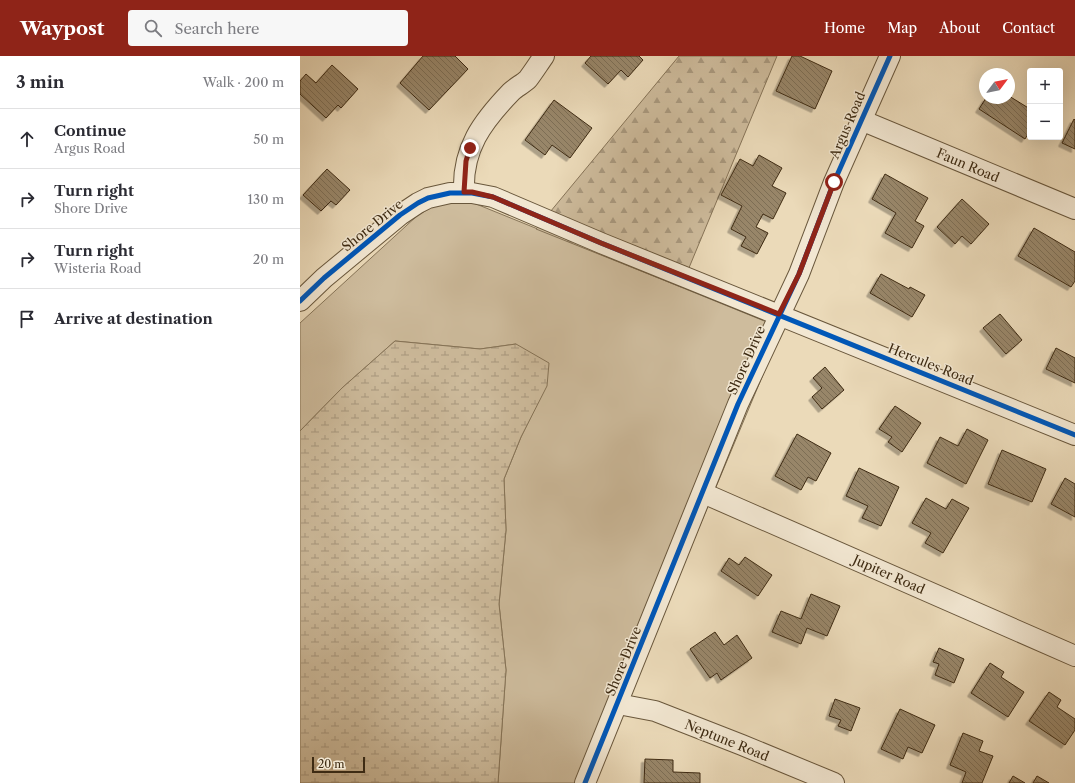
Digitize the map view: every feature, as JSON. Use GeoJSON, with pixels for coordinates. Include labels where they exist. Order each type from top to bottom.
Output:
{"type":"FeatureCollection","features":[{"type":"Feature","properties":{"kind":"street"},"geometry":{"type":"LineString","coordinates":[[464,192],[466,161],[470,148],[480,130],[512,90],[523,84],[544,56]]}},
{"type":"Feature","properties":{"kind":"street","name":"Argus Road"},"geometry":{"type":"LineString","coordinates":[[779,314],[799,274],[834,182],[890,56]]}},
{"type":"Feature","properties":{"kind":"street","name":"Faun Road"},"geometry":{"type":"LineString","coordinates":[[861,120],[1075,208]]}},
{"type":"Feature","properties":{"kind":"street","name":"Shore Drive"},"geometry":{"type":"LineString","coordinates":[[300,300],[400,214],[418,202],[450,193],[472,192],[493,197],[601,243],[779,314],[738,404],[585,783]]}},
{"type":"Feature","properties":{"kind":"street","name":"Hercules Road"},"geometry":{"type":"LineString","coordinates":[[779,314],[1075,435]]}},
{"type":"Feature","properties":{"kind":"street","name":"Jupiter Road"},"geometry":{"type":"LineString","coordinates":[[703,492],[1075,656]]}},
{"type":"Feature","properties":{"kind":"street","name":"Neptune Road"},"geometry":{"type":"LineString","coordinates":[[618,704],[655,711],[834,783]]}},
{"type":"Feature","properties":{"kind":"green space"},"geometry":{"type":"Polygon","coordinates":[[[679,56],[777,56],[681,287],[536,229],[679,56]]]}},
{"type":"Feature","properties":{"kind":"green space"},"geometry":{"type":"Polygon","coordinates":[[[454,195],[784,329],[770,358],[592,783],[498,783],[506,670],[499,604],[506,530],[504,479],[521,437],[546,386],[516,344],[480,349],[395,341],[342,388],[300,431],[300,323],[418,215],[454,195]]]}},
{"type":"Feature","properties":{"kind":"green space"},"geometry":{"type":"Polygon","coordinates":[[[395,341],[480,349],[516,344],[549,363],[547,386],[521,437],[504,479],[506,530],[499,604],[506,670],[498,783],[300,783],[300,431],[342,388],[395,341]]]}},
{"type":"Feature","properties":{"kind":"building"},"geometry":{"type":"Polygon","coordinates":[[[423,56],[455,56],[468,69],[429,110],[400,83],[423,56]]]}},
{"type":"Feature","properties":{"kind":"building"},"geometry":{"type":"Polygon","coordinates":[[[591,56],[639,56],[643,60],[628,77],[621,70],[608,84],[585,63],[591,56]]]}},
{"type":"Feature","properties":{"kind":"building"},"geometry":{"type":"Polygon","coordinates":[[[792,56],[800,56],[832,71],[815,109],[776,91],[792,56]]]}},
{"type":"Feature","properties":{"kind":"building"},"geometry":{"type":"Polygon","coordinates":[[[332,65],[358,89],[341,108],[338,105],[326,118],[300,94],[300,81],[306,74],[316,83],[332,65]]]}},
{"type":"Feature","properties":{"kind":"building"},"geometry":{"type":"Polygon","coordinates":[[[554,100],[592,128],[570,158],[552,145],[545,155],[525,140],[554,100]]]}},
{"type":"Feature","properties":{"kind":"building"},"geometry":{"type":"Polygon","coordinates":[[[1015,100],[1027,107],[1027,136],[1025,139],[979,109],[982,104],[1015,104],[1015,100]]]}},
{"type":"Feature","properties":{"kind":"building"},"geometry":{"type":"Polygon","coordinates":[[[1074,119],[1075,120],[1075,149],[1062,143],[1074,119]]]}},
{"type":"Feature","properties":{"kind":"building"},"geometry":{"type":"Polygon","coordinates":[[[759,155],[782,168],[772,186],[786,193],[773,219],[763,214],[756,227],[768,233],[757,254],[741,246],[746,237],[731,229],[742,206],[721,195],[740,159],[753,166],[759,155]]]}},
{"type":"Feature","properties":{"kind":"building"},"geometry":{"type":"Polygon","coordinates":[[[327,169],[350,190],[336,205],[331,201],[321,211],[303,195],[327,169]]]}},
{"type":"Feature","properties":{"kind":"building"},"geometry":{"type":"Polygon","coordinates":[[[885,174],[928,198],[915,221],[924,226],[912,248],[885,233],[896,213],[872,199],[885,174]]]}},
{"type":"Feature","properties":{"kind":"building"},"geometry":{"type":"Polygon","coordinates":[[[962,199],[989,224],[971,244],[962,236],[955,244],[937,227],[962,199]]]}},
{"type":"Feature","properties":{"kind":"building"},"geometry":{"type":"Polygon","coordinates":[[[1034,228],[1075,252],[1075,281],[1071,287],[1018,256],[1034,228]]]}},
{"type":"Feature","properties":{"kind":"building"},"geometry":{"type":"Polygon","coordinates":[[[881,274],[909,289],[910,287],[925,295],[912,317],[870,293],[881,274]]]}},
{"type":"Feature","properties":{"kind":"building"},"geometry":{"type":"Polygon","coordinates":[[[1000,314],[1022,340],[1006,354],[983,328],[1000,314]]]}},
{"type":"Feature","properties":{"kind":"building"},"geometry":{"type":"Polygon","coordinates":[[[1056,348],[1075,358],[1075,383],[1046,369],[1056,348]]]}},
{"type":"Feature","properties":{"kind":"building"},"geometry":{"type":"Polygon","coordinates":[[[825,367],[844,390],[822,409],[812,397],[822,388],[813,378],[825,367]]]}},
{"type":"Feature","properties":{"kind":"building"},"geometry":{"type":"Polygon","coordinates":[[[895,406],[921,423],[902,452],[888,442],[892,437],[879,429],[895,406]]]}},
{"type":"Feature","properties":{"kind":"building"},"geometry":{"type":"Polygon","coordinates":[[[967,429],[988,440],[966,484],[927,463],[940,437],[958,446],[967,429]]]}},
{"type":"Feature","properties":{"kind":"building"},"geometry":{"type":"Polygon","coordinates":[[[797,434],[831,453],[816,481],[808,477],[801,490],[775,476],[797,434]]]}},
{"type":"Feature","properties":{"kind":"building"},"geometry":{"type":"Polygon","coordinates":[[[1002,450],[1046,469],[1032,502],[988,484],[1002,450]]]}},
{"type":"Feature","properties":{"kind":"building"},"geometry":{"type":"Polygon","coordinates":[[[859,468],[899,487],[881,526],[862,518],[868,506],[846,496],[859,468]]]}},
{"type":"Feature","properties":{"kind":"building"},"geometry":{"type":"Polygon","coordinates":[[[1065,478],[1075,484],[1075,517],[1051,504],[1065,478]]]}},
{"type":"Feature","properties":{"kind":"building"},"geometry":{"type":"Polygon","coordinates":[[[926,498],[946,509],[952,499],[969,508],[943,553],[925,543],[931,533],[912,523],[926,498]]]}},
{"type":"Feature","properties":{"kind":"building"},"geometry":{"type":"Polygon","coordinates":[[[745,557],[772,575],[758,596],[721,571],[729,558],[739,565],[745,557]]]}},
{"type":"Feature","properties":{"kind":"building"},"geometry":{"type":"Polygon","coordinates":[[[811,594],[840,606],[827,636],[807,628],[801,644],[772,632],[781,611],[801,619],[811,594]]]}},
{"type":"Feature","properties":{"kind":"building"},"geometry":{"type":"Polygon","coordinates":[[[715,632],[724,645],[737,635],[752,658],[721,680],[717,673],[710,678],[690,649],[715,632]]]}},
{"type":"Feature","properties":{"kind":"building"},"geometry":{"type":"Polygon","coordinates":[[[939,648],[964,659],[954,683],[935,675],[939,664],[933,662],[939,648]]]}},
{"type":"Feature","properties":{"kind":"building"},"geometry":{"type":"Polygon","coordinates":[[[990,663],[1004,672],[1001,677],[1024,692],[1008,717],[971,693],[990,663]]]}},
{"type":"Feature","properties":{"kind":"building"},"geometry":{"type":"Polygon","coordinates":[[[1049,692],[1061,700],[1057,707],[1075,719],[1075,730],[1065,745],[1029,721],[1049,692]]]}},
{"type":"Feature","properties":{"kind":"building"},"geometry":{"type":"Polygon","coordinates":[[[835,699],[860,708],[851,731],[838,726],[841,720],[829,716],[835,699]]]}},
{"type":"Feature","properties":{"kind":"building"},"geometry":{"type":"Polygon","coordinates":[[[900,709],[935,725],[922,753],[908,747],[903,759],[881,749],[900,709]]]}},
{"type":"Feature","properties":{"kind":"building"},"geometry":{"type":"Polygon","coordinates":[[[963,733],[983,741],[979,751],[993,756],[982,783],[962,783],[966,772],[950,765],[963,733]]]}},
{"type":"Feature","properties":{"kind":"building"},"geometry":{"type":"Polygon","coordinates":[[[645,759],[673,760],[673,772],[700,773],[700,783],[644,783],[645,759]]]}},
{"type":"Feature","properties":{"kind":"building"},"geometry":{"type":"Polygon","coordinates":[[[1013,776],[1025,783],[1009,783],[1013,776]]]}},
{"type":"Feature","properties":{"kind":"building"},"geometry":{"type":"Polygon","coordinates":[[[1037,776],[1049,783],[1033,783],[1037,776]]]}},
{"type":"Feature","properties":{"kind":"cycle path"},"geometry":{"type":"LineString","coordinates":[[585,783],[738,404],[799,274],[834,182],[890,56]]}},
{"type":"Feature","properties":{"kind":"cycle path"},"geometry":{"type":"LineString","coordinates":[[300,301],[324,278],[400,215],[418,203],[428,198],[450,193],[472,193],[493,197],[601,243],[1075,435]]}},
{"type":"Feature","properties":{"kind":"route"},"geometry":{"type":"LineString","coordinates":[[470,148],[466,161],[463,185],[464,192],[472,192],[493,197],[601,243],[779,314],[799,274],[834,182]]}}]}
